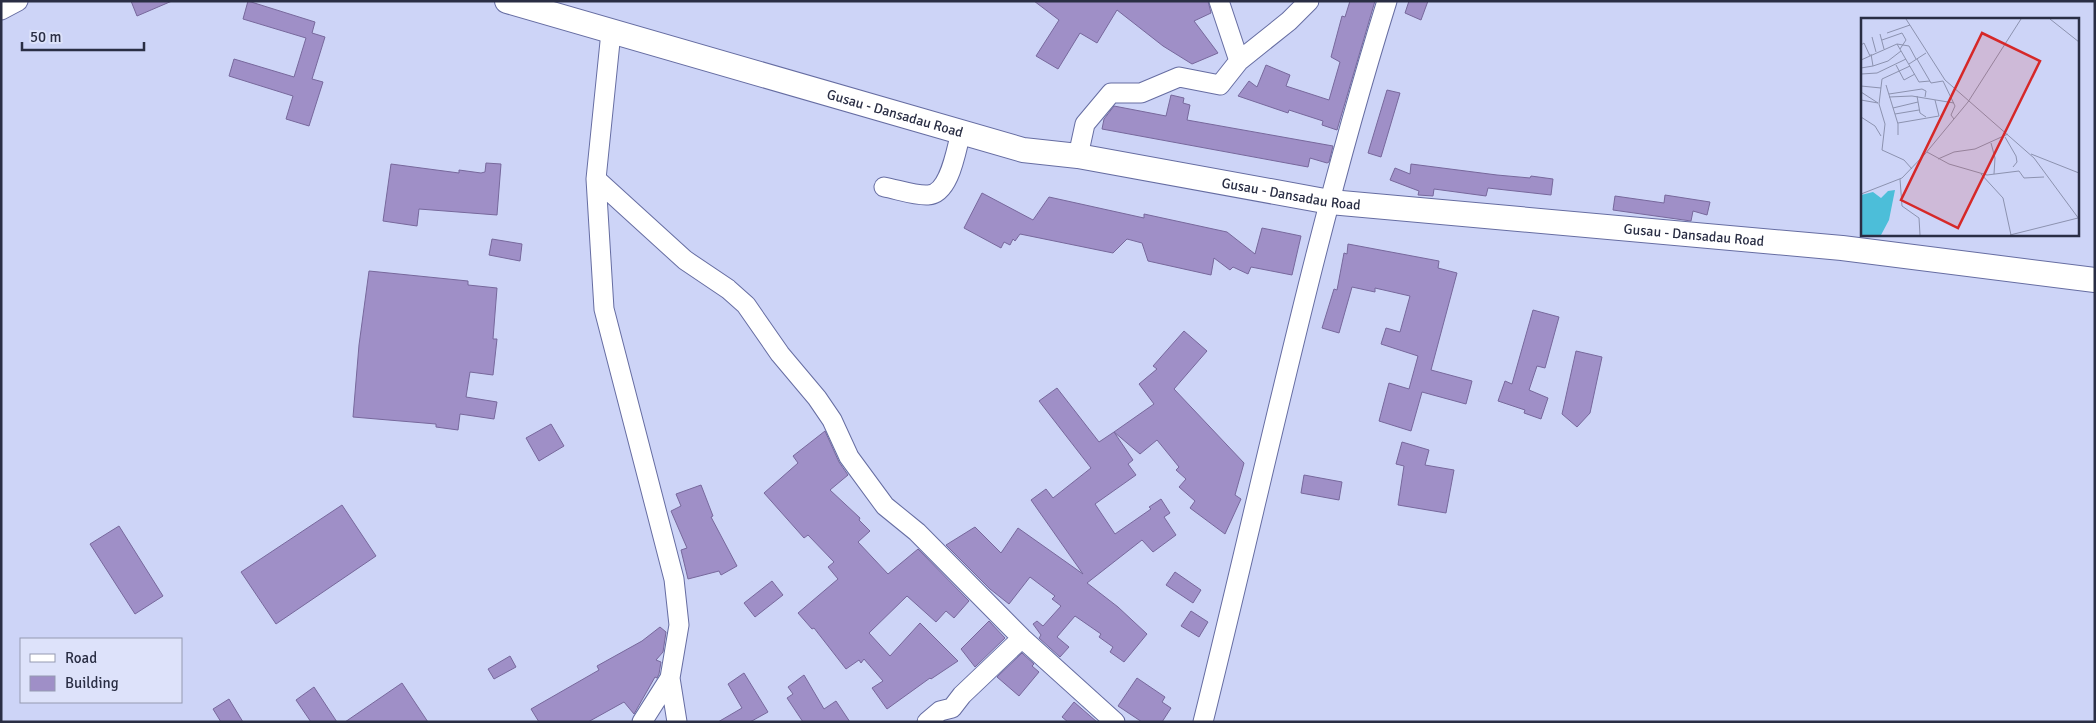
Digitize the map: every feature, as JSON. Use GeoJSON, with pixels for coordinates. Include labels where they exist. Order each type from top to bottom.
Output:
{"type":"FeatureCollection","features":[{"type":"Feature","properties":{"kind":"main road","name":"Gusau - Dansadau Road"},"geometry":{"type":"LineString","coordinates":[[507,1],[1023,150],[1078,156],[1330,202],[1842,248],[2095,280]]}},
{"type":"Feature","properties":{"kind":"street"},"geometry":{"type":"LineString","coordinates":[[1,10],[18,1]]}},
{"type":"Feature","properties":{"kind":"street"},"geometry":{"type":"LineString","coordinates":[[1219,1],[1239,61]]}},
{"type":"Feature","properties":{"kind":"street"},"geometry":{"type":"LineString","coordinates":[[1078,156],[1085,124],[1110,93],[1141,93],[1179,77],[1220,85],[1239,61],[1290,21],[1309,1]]}},
{"type":"Feature","properties":{"kind":"street"},"geometry":{"type":"LineString","coordinates":[[1204,722],[1277,410],[1330,202],[1387,1]]}},
{"type":"Feature","properties":{"kind":"street"},"geometry":{"type":"LineString","coordinates":[[611,32],[596,179],[604,308],[674,579],[679,625],[670,678],[677,722]]}},
{"type":"Feature","properties":{"kind":"street"},"geometry":{"type":"LineString","coordinates":[[884,187],[928,196],[940,191],[946,182],[961,132]]}},
{"type":"Feature","properties":{"kind":"street"},"geometry":{"type":"LineString","coordinates":[[596,179],[685,260],[728,289],[746,305],[780,354],[817,398],[832,420],[849,457],[885,506],[946,559],[1022,638],[1114,722]]}},
{"type":"Feature","properties":{"kind":"street"},"geometry":{"type":"LineString","coordinates":[[927,722],[940,711],[952,708],[962,695],[1022,638]]}},
{"type":"Feature","properties":{"kind":"street"},"geometry":{"type":"LineString","coordinates":[[642,722],[670,678]]}},
{"type":"Feature","properties":{"kind":"building"},"geometry":{"type":"Polygon","coordinates":[[[131,1],[172,1],[137,16],[131,1]]]}},
{"type":"Feature","properties":{"kind":"building"},"geometry":{"type":"Polygon","coordinates":[[[248,1],[315,22],[312,33],[325,37],[312,79],[323,82],[309,126],[286,119],[293,96],[229,76],[234,59],[294,77],[306,38],[243,19],[248,1]]]}},
{"type":"Feature","properties":{"kind":"building"},"geometry":{"type":"Polygon","coordinates":[[[1034,1],[1208,1],[1211,13],[1194,21],[1218,53],[1192,64],[1163,46],[1117,10],[1097,43],[1080,33],[1058,69],[1036,56],[1059,20],[1034,1]]]}},
{"type":"Feature","properties":{"kind":"building"},"geometry":{"type":"Polygon","coordinates":[[[1350,1],[1375,1],[1337,130],[1322,125],[1323,121],[1289,110],[1288,113],[1238,96],[1249,81],[1257,87],[1266,65],[1290,75],[1286,86],[1329,100],[1340,62],[1331,57],[1342,16],[1345,17],[1350,1]]]}},
{"type":"Feature","properties":{"kind":"building"},"geometry":{"type":"Polygon","coordinates":[[[1409,1],[1428,1],[1421,20],[1405,13],[1409,1]]]}},
{"type":"Feature","properties":{"kind":"building"},"geometry":{"type":"Polygon","coordinates":[[[1387,90],[1400,93],[1381,157],[1368,153],[1387,90]]]}},
{"type":"Feature","properties":{"kind":"building"},"geometry":{"type":"Polygon","coordinates":[[[1171,95],[1184,98],[1183,103],[1190,105],[1187,120],[1333,146],[1329,162],[1310,158],[1308,167],[1102,129],[1104,119],[1114,106],[1166,116],[1171,95]]]}},
{"type":"Feature","properties":{"kind":"building"},"geometry":{"type":"Polygon","coordinates":[[[486,163],[501,164],[497,215],[419,209],[417,226],[383,221],[391,164],[459,173],[459,170],[481,173],[485,172],[486,163]]]}},
{"type":"Feature","properties":{"kind":"building"},"geometry":{"type":"Polygon","coordinates":[[[1411,164],[1497,175],[1553,179],[1551,195],[1488,188],[1486,196],[1434,189],[1433,196],[1418,195],[1419,191],[1390,180],[1395,168],[1410,174],[1411,164]]]}},
{"type":"Feature","properties":{"kind":"building"},"geometry":{"type":"Polygon","coordinates":[[[982,193],[1033,220],[1049,197],[1144,218],[1144,214],[1227,232],[1255,254],[1262,228],[1301,236],[1292,275],[1251,267],[1248,274],[1233,267],[1230,270],[1214,258],[1211,275],[1148,261],[1142,243],[1127,239],[1113,253],[1020,234],[1015,241],[1013,239],[1010,245],[1004,242],[1001,248],[964,228],[982,193]]]}},
{"type":"Feature","properties":{"kind":"building"},"geometry":{"type":"Polygon","coordinates":[[[1665,195],[1710,202],[1707,215],[1693,211],[1691,221],[1613,210],[1615,196],[1664,203],[1665,195]]]}},
{"type":"Feature","properties":{"kind":"building"},"geometry":{"type":"Polygon","coordinates":[[[492,239],[522,244],[520,261],[489,255],[492,239]]]}},
{"type":"Feature","properties":{"kind":"building"},"geometry":{"type":"Polygon","coordinates":[[[1348,244],[1439,261],[1438,268],[1457,273],[1431,370],[1472,381],[1466,404],[1422,392],[1411,431],[1379,421],[1389,383],[1409,389],[1418,356],[1381,344],[1386,328],[1400,332],[1410,296],[1375,288],[1375,292],[1352,287],[1339,333],[1322,328],[1334,289],[1337,290],[1344,253],[1347,254],[1348,244]]]}},
{"type":"Feature","properties":{"kind":"building"},"geometry":{"type":"Polygon","coordinates":[[[369,271],[468,281],[468,285],[497,288],[493,339],[497,339],[493,375],[470,372],[466,397],[497,402],[494,419],[460,414],[458,430],[436,427],[436,424],[353,417],[359,345],[369,271]]]}},
{"type":"Feature","properties":{"kind":"building"},"geometry":{"type":"Polygon","coordinates":[[[1533,310],[1559,317],[1545,368],[1537,366],[1529,390],[1548,398],[1541,419],[1524,413],[1525,410],[1498,401],[1505,381],[1512,384],[1533,310]]]}},
{"type":"Feature","properties":{"kind":"building"},"geometry":{"type":"Polygon","coordinates":[[[1184,331],[1207,351],[1174,389],[1244,463],[1235,495],[1241,499],[1225,534],[1190,508],[1195,501],[1179,487],[1186,479],[1176,470],[1179,467],[1157,440],[1140,454],[1114,432],[1154,404],[1139,384],[1157,369],[1153,366],[1184,331]]]}},
{"type":"Feature","properties":{"kind":"building"},"geometry":{"type":"Polygon","coordinates":[[[1576,351],[1602,357],[1590,413],[1577,427],[1562,414],[1576,351]]]}},
{"type":"Feature","properties":{"kind":"building"},"geometry":{"type":"Polygon","coordinates":[[[1057,388],[1099,442],[1114,432],[1133,460],[1128,464],[1136,475],[1095,504],[1115,534],[1151,509],[1149,507],[1161,499],[1170,513],[1164,517],[1176,535],[1153,552],[1142,540],[1087,583],[1118,607],[1147,634],[1124,662],[1110,652],[1113,647],[1099,637],[1101,634],[1075,616],[1057,637],[1069,647],[1060,657],[1039,638],[1041,635],[1033,624],[1037,621],[1043,626],[1061,606],[1052,599],[1055,596],[1030,577],[1009,604],[990,589],[946,545],[975,527],[1001,553],[1018,528],[1083,574],[1031,500],[1046,489],[1053,498],[1091,468],[1039,401],[1057,388]]]}},
{"type":"Feature","properties":{"kind":"building"},"geometry":{"type":"Polygon","coordinates":[[[551,424],[564,446],[539,461],[526,438],[551,424]]]}},
{"type":"Feature","properties":{"kind":"building"},"geometry":{"type":"Polygon","coordinates":[[[825,431],[839,462],[848,475],[830,490],[860,518],[859,520],[870,531],[858,542],[888,574],[918,549],[969,601],[954,618],[946,611],[936,622],[907,596],[869,633],[890,656],[920,623],[958,661],[930,678],[887,709],[872,688],[883,681],[864,659],[861,663],[859,660],[846,669],[814,628],[812,629],[798,613],[838,579],[828,567],[834,562],[808,535],[804,538],[764,493],[798,463],[793,456],[825,431]]]}},
{"type":"Feature","properties":{"kind":"building"},"geometry":{"type":"Polygon","coordinates":[[[1402,442],[1429,450],[1425,465],[1454,470],[1446,513],[1398,505],[1404,466],[1396,464],[1402,442]]]}},
{"type":"Feature","properties":{"kind":"building"},"geometry":{"type":"Polygon","coordinates":[[[1304,475],[1342,482],[1339,500],[1301,493],[1304,475]]]}},
{"type":"Feature","properties":{"kind":"building"},"geometry":{"type":"Polygon","coordinates":[[[701,485],[713,516],[711,517],[737,566],[721,575],[719,571],[688,579],[681,550],[687,548],[671,511],[681,506],[676,494],[701,485]]]}},
{"type":"Feature","properties":{"kind":"building"},"geometry":{"type":"Polygon","coordinates":[[[342,505],[376,556],[276,624],[241,572],[342,505]]]}},
{"type":"Feature","properties":{"kind":"building"},"geometry":{"type":"Polygon","coordinates":[[[119,526],[163,596],[135,614],[90,544],[119,526]]]}},
{"type":"Feature","properties":{"kind":"building"},"geometry":{"type":"Polygon","coordinates":[[[1175,572],[1201,590],[1193,603],[1166,585],[1175,572]]]}},
{"type":"Feature","properties":{"kind":"building"},"geometry":{"type":"Polygon","coordinates":[[[772,581],[783,595],[755,617],[744,603],[772,581]]]}},
{"type":"Feature","properties":{"kind":"building"},"geometry":{"type":"Polygon","coordinates":[[[1191,611],[1208,622],[1199,637],[1181,626],[1191,611]]]}},
{"type":"Feature","properties":{"kind":"building"},"geometry":{"type":"Polygon","coordinates":[[[989,621],[1005,638],[975,667],[961,649],[989,621]]]}},
{"type":"Feature","properties":{"kind":"building"},"geometry":{"type":"Polygon","coordinates":[[[660,627],[666,632],[663,652],[656,660],[661,662],[659,674],[657,678],[655,677],[634,714],[624,702],[588,722],[539,722],[531,709],[599,670],[597,666],[642,641],[660,627]]]}},
{"type":"Feature","properties":{"kind":"building"},"geometry":{"type":"Polygon","coordinates":[[[1022,653],[1034,664],[1032,666],[1039,672],[1019,696],[997,677],[1022,653]]]}},
{"type":"Feature","properties":{"kind":"building"},"geometry":{"type":"Polygon","coordinates":[[[510,656],[516,667],[494,679],[488,669],[510,656]]]}},
{"type":"Feature","properties":{"kind":"building"},"geometry":{"type":"Polygon","coordinates":[[[744,673],[768,712],[750,722],[718,722],[742,708],[728,684],[744,673]]]}},
{"type":"Feature","properties":{"kind":"building"},"geometry":{"type":"Polygon","coordinates":[[[804,675],[824,709],[836,701],[850,722],[803,722],[787,698],[793,694],[788,687],[804,675]]]}},
{"type":"Feature","properties":{"kind":"building"},"geometry":{"type":"Polygon","coordinates":[[[1137,678],[1165,697],[1162,702],[1171,708],[1162,722],[1142,722],[1118,706],[1137,678]]]}},
{"type":"Feature","properties":{"kind":"building"},"geometry":{"type":"Polygon","coordinates":[[[402,683],[428,722],[345,722],[402,683]]]}},
{"type":"Feature","properties":{"kind":"building"},"geometry":{"type":"Polygon","coordinates":[[[314,687],[337,722],[311,722],[296,700],[314,687]]]}},
{"type":"Feature","properties":{"kind":"building"},"geometry":{"type":"Polygon","coordinates":[[[229,699],[243,722],[221,722],[213,709],[229,699]]]}},
{"type":"Feature","properties":{"kind":"building"},"geometry":{"type":"Polygon","coordinates":[[[1074,702],[1097,722],[1068,722],[1062,717],[1074,702]]]}}]}
